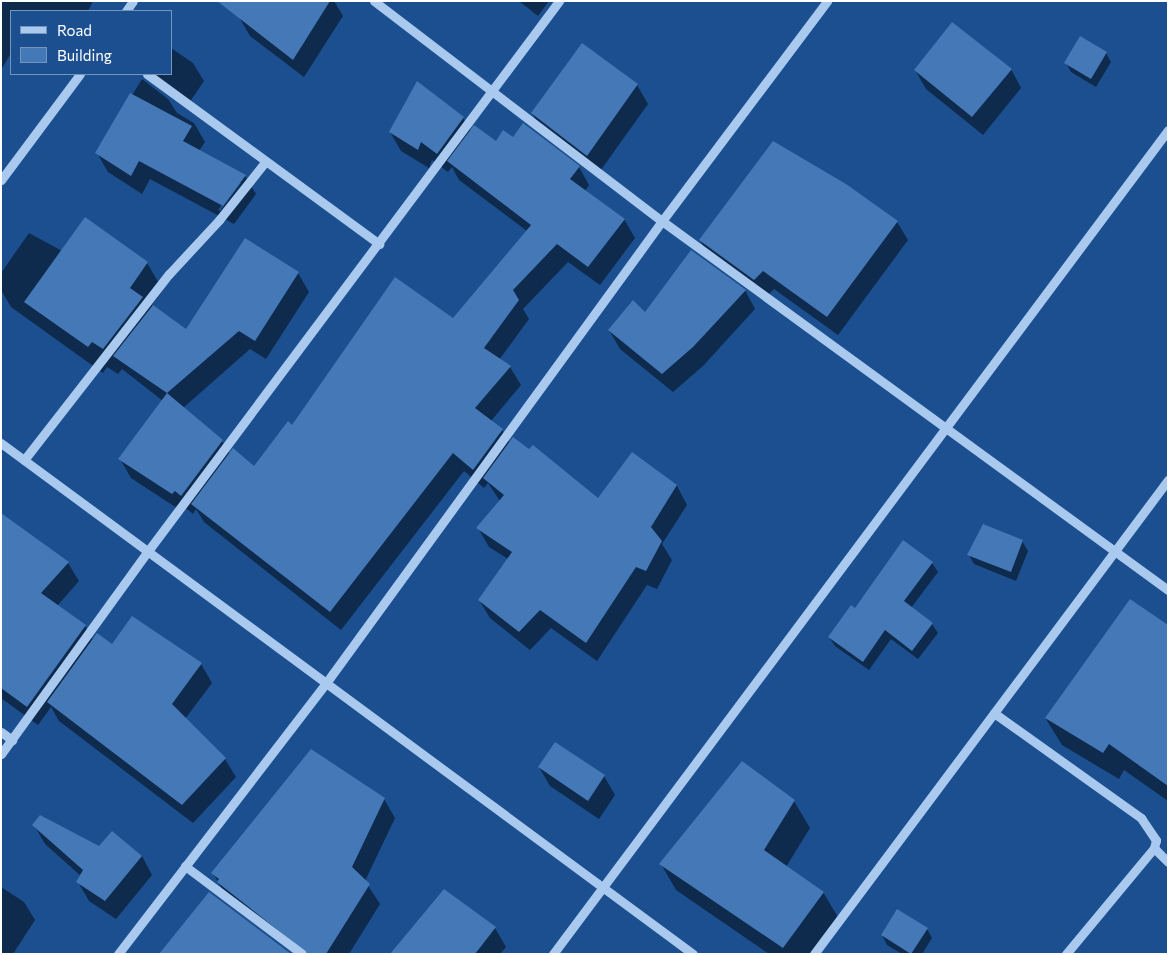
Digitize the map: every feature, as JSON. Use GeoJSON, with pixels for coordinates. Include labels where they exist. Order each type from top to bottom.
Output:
{"type":"FeatureCollection","features":[{"type":"Feature","properties":{"kind":"street"},"geometry":{"type":"LineString","coordinates":[[374,1],[662,221],[1168,590]]}},
{"type":"Feature","properties":{"kind":"street"},"geometry":{"type":"LineString","coordinates":[[1,754],[148,551],[493,92],[559,1]]}},
{"type":"Feature","properties":{"kind":"street"},"geometry":{"type":"LineString","coordinates":[[118,954],[326,683],[662,221],[828,1]]}},
{"type":"Feature","properties":{"kind":"street"},"geometry":{"type":"LineString","coordinates":[[1,180],[79,75]]}},
{"type":"Feature","properties":{"kind":"street"},"geometry":{"type":"LineString","coordinates":[[147,75],[379,244]]}},
{"type":"Feature","properties":{"kind":"street"},"geometry":{"type":"LineString","coordinates":[[553,954],[1168,130]]}},
{"type":"Feature","properties":{"kind":"street"},"geometry":{"type":"LineString","coordinates":[[24,460],[169,274],[219,220],[266,161]]}},
{"type":"Feature","properties":{"kind":"street"},"geometry":{"type":"LineString","coordinates":[[1,443],[693,954]]}},
{"type":"Feature","properties":{"kind":"street"},"geometry":{"type":"LineString","coordinates":[[814,954],[1168,480]]}},
{"type":"Feature","properties":{"kind":"street"},"geometry":{"type":"LineString","coordinates":[[994,713],[1141,818],[1156,840],[1154,848],[1066,954]]}},
{"type":"Feature","properties":{"kind":"street"},"geometry":{"type":"LineString","coordinates":[[1,732],[12,740]]}},
{"type":"Feature","properties":{"kind":"street"},"geometry":{"type":"LineString","coordinates":[[1154,848],[1168,862]]}},
{"type":"Feature","properties":{"kind":"street"},"geometry":{"type":"LineString","coordinates":[[185,866],[302,954]]}},
{"type":"Feature","properties":{"kind":"building"},"geometry":{"type":"Polygon","coordinates":[[[217,1],[330,1],[293,60],[217,1]]]}},
{"type":"Feature","properties":{"kind":"building"},"geometry":{"type":"Polygon","coordinates":[[[952,22],[1012,69],[972,117],[914,70],[952,22]]]}},
{"type":"Feature","properties":{"kind":"building"},"geometry":{"type":"Polygon","coordinates":[[[1080,36],[1107,52],[1091,79],[1064,63],[1080,36]]]}},
{"type":"Feature","properties":{"kind":"building"},"geometry":{"type":"Polygon","coordinates":[[[582,43],[638,84],[587,156],[531,113],[582,43]]]}},
{"type":"Feature","properties":{"kind":"building"},"geometry":{"type":"Polygon","coordinates":[[[417,81],[464,117],[437,154],[421,142],[418,150],[389,132],[417,81]]]}},
{"type":"Feature","properties":{"kind":"building"},"geometry":{"type":"Polygon","coordinates":[[[130,93],[192,126],[183,141],[246,175],[223,206],[139,161],[131,176],[95,153],[130,93]]]}},
{"type":"Feature","properties":{"kind":"building"},"geometry":{"type":"Polygon","coordinates":[[[523,123],[580,166],[570,179],[625,219],[588,267],[557,244],[513,290],[519,300],[484,348],[511,366],[475,408],[503,429],[473,470],[453,453],[330,612],[191,504],[233,448],[254,466],[288,421],[292,425],[395,277],[453,318],[531,225],[447,161],[474,125],[496,141],[503,130],[513,137],[523,123]]]}},
{"type":"Feature","properties":{"kind":"building"},"geometry":{"type":"Polygon","coordinates":[[[773,141],[846,184],[898,221],[827,317],[763,271],[754,280],[699,240],[773,141]]]}},
{"type":"Feature","properties":{"kind":"building"},"geometry":{"type":"Polygon","coordinates":[[[85,217],[148,262],[130,288],[143,297],[103,349],[92,342],[88,347],[24,302],[85,217]]]}},
{"type":"Feature","properties":{"kind":"building"},"geometry":{"type":"Polygon","coordinates":[[[245,238],[299,272],[255,341],[239,331],[167,393],[113,356],[153,305],[186,329],[245,238]]]}},
{"type":"Feature","properties":{"kind":"building"},"geometry":{"type":"Polygon","coordinates":[[[691,250],[746,290],[693,347],[662,374],[608,330],[633,300],[645,312],[691,250]]]}},
{"type":"Feature","properties":{"kind":"building"},"geometry":{"type":"Polygon","coordinates":[[[167,393],[223,440],[181,496],[175,491],[172,494],[118,459],[167,393]]]}},
{"type":"Feature","properties":{"kind":"building"},"geometry":{"type":"Polygon","coordinates":[[[513,437],[529,449],[533,445],[598,498],[632,452],[677,485],[651,527],[662,541],[646,571],[636,567],[586,643],[540,610],[519,632],[478,600],[512,552],[476,528],[504,495],[483,478],[513,437]]]}},
{"type":"Feature","properties":{"kind":"building"},"geometry":{"type":"Polygon","coordinates":[[[1,513],[69,562],[41,593],[86,625],[27,707],[1,688],[1,513]]]}},
{"type":"Feature","properties":{"kind":"building"},"geometry":{"type":"Polygon","coordinates":[[[983,524],[1023,540],[1011,572],[967,555],[983,524]]]}},
{"type":"Feature","properties":{"kind":"building"},"geometry":{"type":"Polygon","coordinates":[[[903,540],[933,562],[904,601],[933,623],[912,651],[885,630],[863,662],[828,637],[851,605],[855,608],[903,540]]]}},
{"type":"Feature","properties":{"kind":"building"},"geometry":{"type":"Polygon","coordinates":[[[1130,599],[1168,625],[1168,786],[1109,744],[1103,753],[1045,718],[1130,599]]]}},
{"type":"Feature","properties":{"kind":"building"},"geometry":{"type":"Polygon","coordinates":[[[132,616],[202,663],[172,704],[226,758],[182,805],[47,702],[97,633],[112,644],[132,616]]]}},
{"type":"Feature","properties":{"kind":"building"},"geometry":{"type":"Polygon","coordinates":[[[555,742],[605,775],[588,801],[538,767],[555,742]]]}},
{"type":"Feature","properties":{"kind":"building"},"geometry":{"type":"Polygon","coordinates":[[[311,749],[385,798],[352,867],[370,884],[326,954],[308,954],[217,882],[219,879],[211,873],[311,749]]]}},
{"type":"Feature","properties":{"kind":"building"},"geometry":{"type":"Polygon","coordinates":[[[742,761],[795,800],[764,850],[824,892],[783,948],[659,864],[742,761]]]}},
{"type":"Feature","properties":{"kind":"building"},"geometry":{"type":"Polygon","coordinates":[[[40,815],[99,846],[112,831],[142,856],[105,901],[76,882],[83,870],[32,825],[40,815]]]}},
{"type":"Feature","properties":{"kind":"building"},"geometry":{"type":"Polygon","coordinates":[[[444,889],[496,927],[475,954],[390,954],[444,889]]]}},
{"type":"Feature","properties":{"kind":"building"},"geometry":{"type":"Polygon","coordinates":[[[209,892],[291,954],[159,954],[209,892]]]}},
{"type":"Feature","properties":{"kind":"building"},"geometry":{"type":"Polygon","coordinates":[[[897,909],[928,928],[911,954],[881,935],[897,909]]]}}]}
